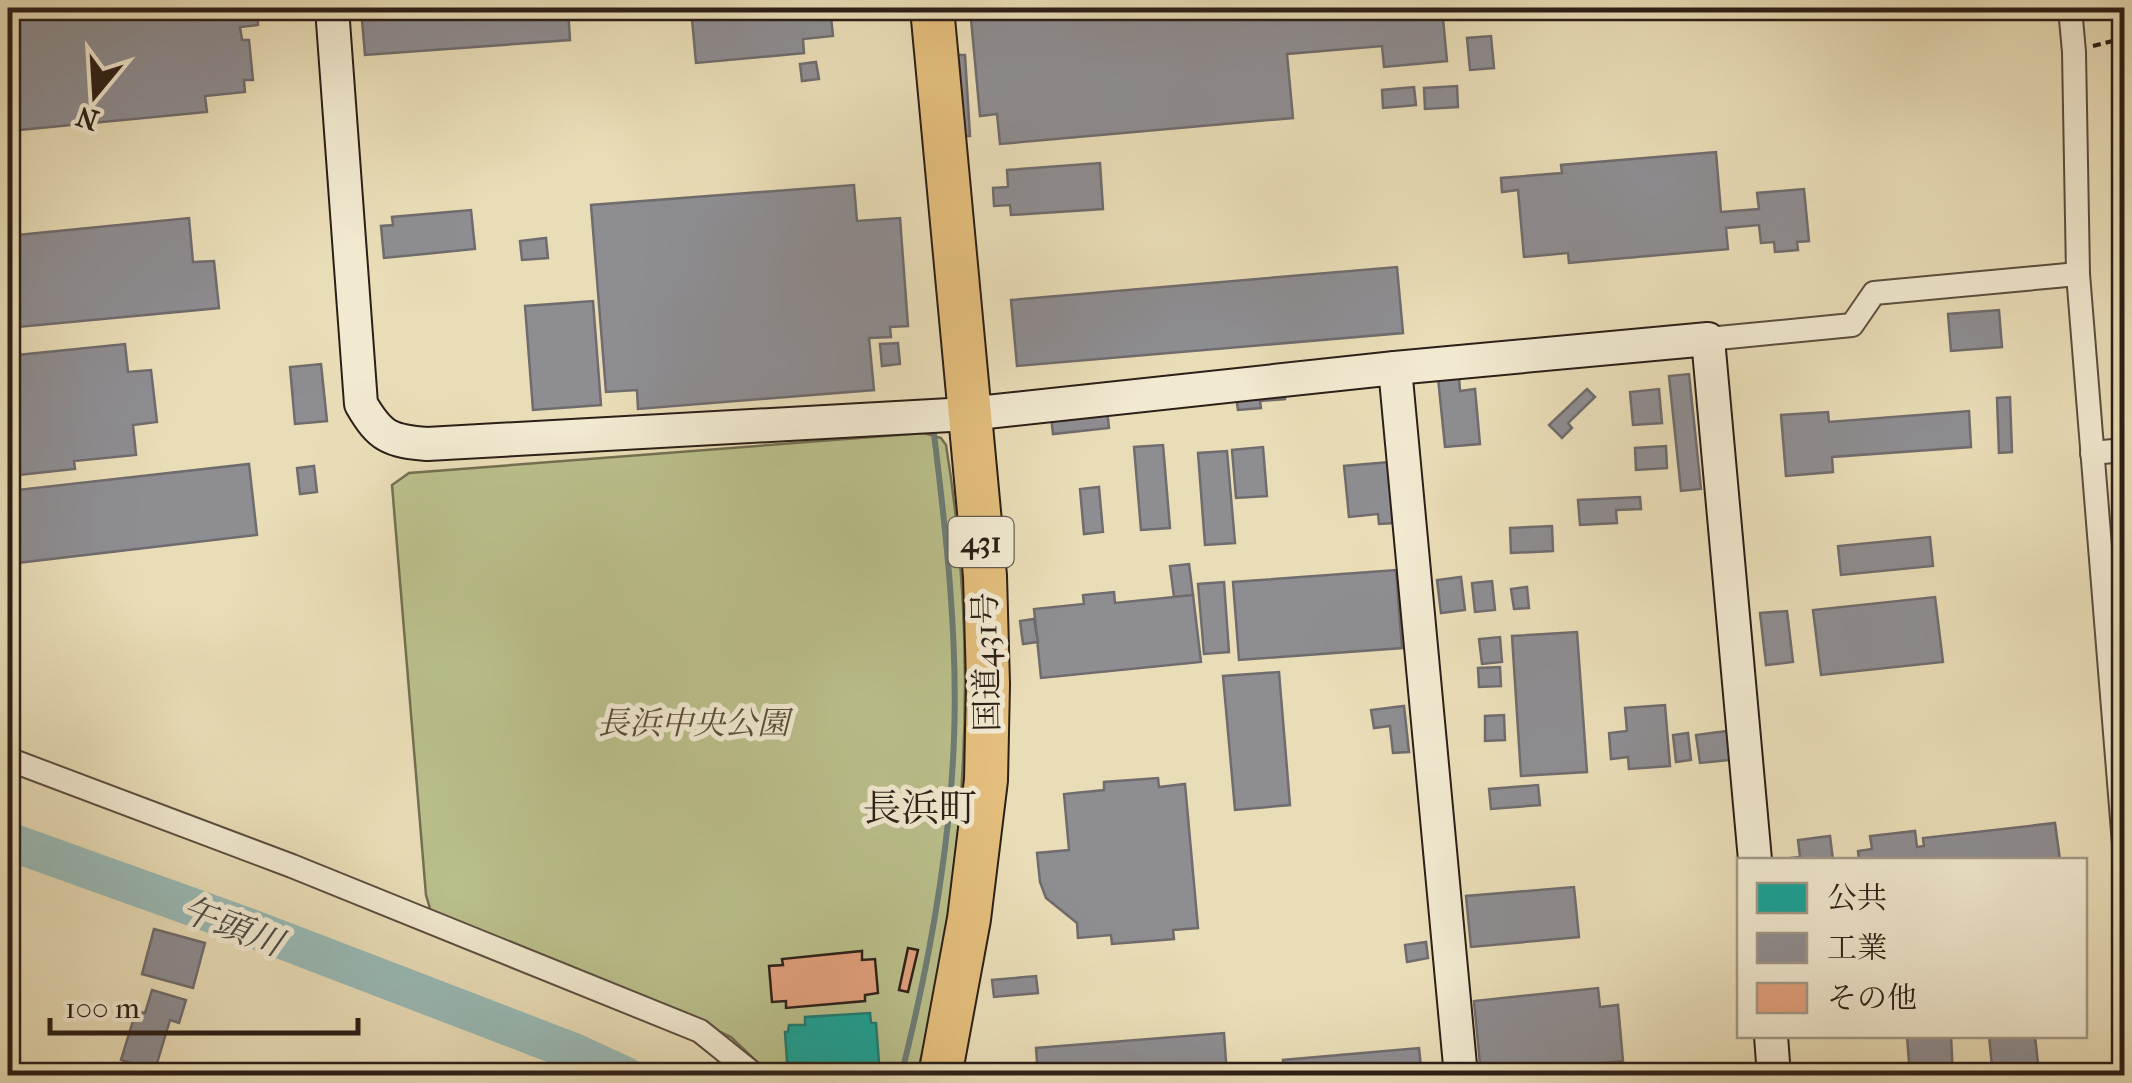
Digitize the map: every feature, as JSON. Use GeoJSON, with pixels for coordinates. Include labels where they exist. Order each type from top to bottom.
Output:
{"type":"FeatureCollection","features":[{"type":"Feature","properties":{"kind":"highway","name":"国道431号"},"geometry":{"type":"LineString","coordinates":[[932,8],[985,576],[988,684],[986,780],[969,919],[940,1076]]}},
{"type":"Feature","properties":{"kind":"street"},"geometry":{"type":"LineString","coordinates":[[332,8],[362,404],[374,425],[395,442],[427,444],[968,414],[1852,325],[1874,293],[2078,274]]}},
{"type":"Feature","properties":{"kind":"street"},"geometry":{"type":"LineString","coordinates":[[2070,8],[2078,274],[2124,844]]}},
{"type":"Feature","properties":{"kind":"street"},"geometry":{"type":"LineString","coordinates":[[1708,339],[1755,858]]}},
{"type":"Feature","properties":{"kind":"street"},"geometry":{"type":"LineString","coordinates":[[1395,368],[1460,1076]]}},
{"type":"Feature","properties":{"kind":"street"},"geometry":{"type":"LineString","coordinates":[[2092,452],[2124,450]]}},
{"type":"Feature","properties":{"kind":"street"},"geometry":{"type":"LineString","coordinates":[[8,759],[311,874],[700,1031],[756,1076]]}},
{"type":"Feature","properties":{"kind":"street"},"geometry":{"type":"LineString","coordinates":[[1770,1038],[1774,1076]]}},
{"type":"Feature","properties":{"kind":"path"},"geometry":{"type":"LineString","coordinates":[[2074,52],[2124,38]]}},
{"type":"Feature","properties":{"kind":"green space","name":"長浜中央公園"},"geometry":{"type":"Polygon","coordinates":[[[924,433],[941,438],[946,445],[957,524],[965,683],[957,841],[934,998],[917,1075],[771,1075],[731,1037],[651,1000],[431,912],[426,895],[392,485],[409,473],[924,433]]]}},
{"type":"Feature","properties":{"kind":"building: 公共"},"geometry":{"type":"Polygon","coordinates":[[[870,1013],[871,1023],[876,1023],[880,1076],[788,1076],[785,1032],[789,1025],[805,1025],[805,1017],[870,1013]]]}},
{"type":"Feature","properties":{"kind":"building: 工業"},"geometry":{"type":"Polygon","coordinates":[[[8,8],[257,8],[258,25],[240,27],[242,40],[249,40],[253,80],[244,80],[245,92],[205,96],[207,112],[8,131],[8,8]]]}},
{"type":"Feature","properties":{"kind":"building: 工業"},"geometry":{"type":"Polygon","coordinates":[[[361,8],[425,8],[425,17],[568,8],[570,40],[365,55],[361,8]]]}},
{"type":"Feature","properties":{"kind":"building: 工業"},"geometry":{"type":"Polygon","coordinates":[[[691,8],[830,8],[833,36],[803,39],[804,53],[696,63],[691,8]]]}},
{"type":"Feature","properties":{"kind":"building: 工業"},"geometry":{"type":"Polygon","coordinates":[[[970,8],[1442,8],[1447,61],[1384,67],[1382,46],[1287,54],[1293,118],[1000,144],[997,114],[980,116],[970,8]]]}},
{"type":"Feature","properties":{"kind":"building: 工業"},"geometry":{"type":"Polygon","coordinates":[[[1491,36],[1494,68],[1470,70],[1467,38],[1491,36]]]}},
{"type":"Feature","properties":{"kind":"building: 工業"},"geometry":{"type":"Polygon","coordinates":[[[957,55],[965,55],[970,136],[962,136],[957,55]]]}},
{"type":"Feature","properties":{"kind":"building: 工業"},"geometry":{"type":"Polygon","coordinates":[[[816,62],[819,79],[802,81],[800,64],[816,62]]]}},
{"type":"Feature","properties":{"kind":"building: 工業"},"geometry":{"type":"Polygon","coordinates":[[[1457,86],[1458,107],[1425,109],[1424,88],[1457,86]]]}},
{"type":"Feature","properties":{"kind":"building: 工業"},"geometry":{"type":"Polygon","coordinates":[[[1414,87],[1416,105],[1383,108],[1382,90],[1414,87]]]}},
{"type":"Feature","properties":{"kind":"building: 工業"},"geometry":{"type":"Polygon","coordinates":[[[1716,152],[1721,212],[1759,209],[1757,193],[1804,189],[1809,241],[1797,242],[1798,250],[1775,252],[1774,242],[1761,243],[1759,225],[1726,228],[1728,249],[1569,263],[1568,253],[1524,257],[1518,190],[1502,192],[1501,178],[1562,173],[1561,165],[1716,152]]]}},
{"type":"Feature","properties":{"kind":"building: 工業"},"geometry":{"type":"Polygon","coordinates":[[[1100,163],[1103,209],[1011,215],[1010,205],[994,206],[993,188],[1008,187],[1007,170],[1100,163]]]}},
{"type":"Feature","properties":{"kind":"building: 工業"},"geometry":{"type":"Polygon","coordinates":[[[854,185],[857,221],[900,218],[908,326],[890,327],[891,337],[869,338],[874,390],[638,409],[637,390],[606,392],[591,205],[854,185]]]}},
{"type":"Feature","properties":{"kind":"building: 工業"},"geometry":{"type":"Polygon","coordinates":[[[471,210],[475,249],[384,258],[381,226],[393,225],[392,217],[471,210]]]}},
{"type":"Feature","properties":{"kind":"building: 工業"},"geometry":{"type":"Polygon","coordinates":[[[189,218],[193,262],[214,261],[219,308],[8,328],[8,236],[189,218]]]}},
{"type":"Feature","properties":{"kind":"building: 工業"},"geometry":{"type":"Polygon","coordinates":[[[546,238],[548,258],[522,260],[520,241],[546,238]]]}},
{"type":"Feature","properties":{"kind":"building: 工業"},"geometry":{"type":"Polygon","coordinates":[[[1397,267],[1403,333],[1017,366],[1011,300],[1397,267]]]}},
{"type":"Feature","properties":{"kind":"building: 工業"},"geometry":{"type":"Polygon","coordinates":[[[593,301],[601,405],[533,410],[525,306],[593,301]]]}},
{"type":"Feature","properties":{"kind":"building: 工業"},"geometry":{"type":"Polygon","coordinates":[[[1999,310],[2002,347],[1951,351],[1948,314],[1999,310]]]}},
{"type":"Feature","properties":{"kind":"building: 工業"},"geometry":{"type":"Polygon","coordinates":[[[898,343],[900,364],[882,366],[880,344],[898,343]]]}},
{"type":"Feature","properties":{"kind":"building: 工業"},"geometry":{"type":"Polygon","coordinates":[[[125,344],[128,372],[151,370],[157,422],[133,425],[136,455],[74,461],[75,469],[8,476],[8,356],[125,344]]]}},
{"type":"Feature","properties":{"kind":"building: 工業"},"geometry":{"type":"Polygon","coordinates":[[[321,364],[327,421],[295,424],[290,367],[321,364]]]}},
{"type":"Feature","properties":{"kind":"building: 工業"},"geometry":{"type":"Polygon","coordinates":[[[1689,374],[1701,489],[1681,491],[1669,376],[1689,374]]]}},
{"type":"Feature","properties":{"kind":"building: 工業"},"geometry":{"type":"Polygon","coordinates":[[[1459,376],[1460,391],[1475,389],[1480,444],[1445,447],[1438,378],[1459,376]]]}},
{"type":"Feature","properties":{"kind":"building: 工業"},"geometry":{"type":"Polygon","coordinates":[[[1587,389],[1595,397],[1568,423],[1572,428],[1562,438],[1549,425],[1587,389]]]}},
{"type":"Feature","properties":{"kind":"building: 工業"},"geometry":{"type":"Polygon","coordinates":[[[1659,389],[1662,423],[1633,425],[1630,392],[1659,389]]]}},
{"type":"Feature","properties":{"kind":"building: 工業"},"geometry":{"type":"Polygon","coordinates":[[[1285,392],[1285,399],[1260,401],[1261,408],[1238,410],[1236,396],[1285,392]]]}},
{"type":"Feature","properties":{"kind":"building: 工業"},"geometry":{"type":"Polygon","coordinates":[[[2010,397],[2012,452],[1999,453],[1997,398],[2010,397]]]}},
{"type":"Feature","properties":{"kind":"building: 工業"},"geometry":{"type":"Polygon","coordinates":[[[1107,410],[1109,428],[1053,434],[1051,416],[1107,410]]]}},
{"type":"Feature","properties":{"kind":"building: 工業"},"geometry":{"type":"Polygon","coordinates":[[[1969,411],[1971,447],[1832,457],[1833,472],[1786,476],[1781,415],[1828,412],[1829,422],[1969,411]]]}},
{"type":"Feature","properties":{"kind":"building: 工業"},"geometry":{"type":"Polygon","coordinates":[[[1163,445],[1170,528],[1141,530],[1134,447],[1163,445]]]}},
{"type":"Feature","properties":{"kind":"building: 工業"},"geometry":{"type":"Polygon","coordinates":[[[1666,446],[1667,468],[1636,470],[1635,448],[1666,446]]]}},
{"type":"Feature","properties":{"kind":"building: 工業"},"geometry":{"type":"Polygon","coordinates":[[[1263,447],[1267,496],[1236,498],[1232,450],[1263,447]]]}},
{"type":"Feature","properties":{"kind":"building: 工業"},"geometry":{"type":"Polygon","coordinates":[[[1227,451],[1235,543],[1205,545],[1198,453],[1227,451]]]}},
{"type":"Feature","properties":{"kind":"building: 工業"},"geometry":{"type":"Polygon","coordinates":[[[1389,462],[1395,523],[1379,524],[1378,514],[1349,517],[1344,466],[1389,462]]]}},
{"type":"Feature","properties":{"kind":"building: 工業"},"geometry":{"type":"Polygon","coordinates":[[[249,464],[257,535],[8,564],[8,491],[249,464]]]}},
{"type":"Feature","properties":{"kind":"building: 工業"},"geometry":{"type":"Polygon","coordinates":[[[314,466],[317,492],[300,494],[297,468],[314,466]]]}},
{"type":"Feature","properties":{"kind":"building: 工業"},"geometry":{"type":"Polygon","coordinates":[[[1099,487],[1103,532],[1084,534],[1080,489],[1099,487]]]}},
{"type":"Feature","properties":{"kind":"building: 工業"},"geometry":{"type":"Polygon","coordinates":[[[1640,497],[1641,509],[1616,510],[1617,523],[1580,525],[1578,500],[1640,497]]]}},
{"type":"Feature","properties":{"kind":"building: 工業"},"geometry":{"type":"Polygon","coordinates":[[[1552,526],[1553,551],[1511,553],[1510,528],[1552,526]]]}},
{"type":"Feature","properties":{"kind":"building: 工業"},"geometry":{"type":"Polygon","coordinates":[[[1930,537],[1933,566],[1841,575],[1838,546],[1930,537]]]}},
{"type":"Feature","properties":{"kind":"building: 工業"},"geometry":{"type":"Polygon","coordinates":[[[1189,564],[1193,595],[1174,597],[1170,566],[1189,564]]]}},
{"type":"Feature","properties":{"kind":"building: 工業"},"geometry":{"type":"Polygon","coordinates":[[[1396,570],[1402,648],[1239,660],[1233,582],[1396,570]]]}},
{"type":"Feature","properties":{"kind":"building: 工業"},"geometry":{"type":"Polygon","coordinates":[[[1461,577],[1465,610],[1441,613],[1437,580],[1461,577]]]}},
{"type":"Feature","properties":{"kind":"building: 工業"},"geometry":{"type":"Polygon","coordinates":[[[1492,581],[1495,610],[1475,612],[1472,583],[1492,581]]]}},
{"type":"Feature","properties":{"kind":"building: 工業"},"geometry":{"type":"Polygon","coordinates":[[[1224,582],[1229,652],[1204,654],[1198,584],[1224,582]]]}},
{"type":"Feature","properties":{"kind":"building: 工業"},"geometry":{"type":"Polygon","coordinates":[[[1527,587],[1529,608],[1514,609],[1511,589],[1527,587]]]}},
{"type":"Feature","properties":{"kind":"building: 工業"},"geometry":{"type":"Polygon","coordinates":[[[1114,592],[1115,603],[1193,595],[1201,662],[1041,678],[1034,609],[1084,604],[1083,595],[1114,592]]]}},
{"type":"Feature","properties":{"kind":"building: 工業"},"geometry":{"type":"Polygon","coordinates":[[[1935,597],[1943,662],[1821,675],[1813,610],[1935,597]]]}},
{"type":"Feature","properties":{"kind":"building: 工業"},"geometry":{"type":"Polygon","coordinates":[[[1787,611],[1793,662],[1766,665],[1760,613],[1787,611]]]}},
{"type":"Feature","properties":{"kind":"building: 工業"},"geometry":{"type":"Polygon","coordinates":[[[1034,619],[1038,642],[1023,644],[1020,621],[1034,619]]]}},
{"type":"Feature","properties":{"kind":"building: 工業"},"geometry":{"type":"Polygon","coordinates":[[[1577,632],[1587,772],[1521,776],[1512,636],[1577,632]]]}},
{"type":"Feature","properties":{"kind":"building: 工業"},"geometry":{"type":"Polygon","coordinates":[[[1500,637],[1502,662],[1482,664],[1479,639],[1500,637]]]}},
{"type":"Feature","properties":{"kind":"building: 工業"},"geometry":{"type":"Polygon","coordinates":[[[1500,667],[1501,686],[1479,687],[1478,668],[1500,667]]]}},
{"type":"Feature","properties":{"kind":"building: 工業"},"geometry":{"type":"Polygon","coordinates":[[[1279,672],[1290,805],[1235,810],[1223,676],[1279,672]]]}},
{"type":"Feature","properties":{"kind":"building: 工業"},"geometry":{"type":"Polygon","coordinates":[[[1665,705],[1670,766],[1629,769],[1628,757],[1611,759],[1609,733],[1627,731],[1625,708],[1665,705]]]}},
{"type":"Feature","properties":{"kind":"building: 工業"},"geometry":{"type":"Polygon","coordinates":[[[1404,706],[1409,752],[1393,753],[1390,726],[1374,728],[1371,710],[1404,706]]]}},
{"type":"Feature","properties":{"kind":"building: 工業"},"geometry":{"type":"Polygon","coordinates":[[[1504,715],[1505,740],[1485,741],[1485,716],[1504,715]]]}},
{"type":"Feature","properties":{"kind":"building: 工業"},"geometry":{"type":"Polygon","coordinates":[[[1727,731],[1730,760],[1700,763],[1696,735],[1727,731]]]}},
{"type":"Feature","properties":{"kind":"building: 工業"},"geometry":{"type":"Polygon","coordinates":[[[1688,733],[1691,760],[1676,762],[1673,735],[1688,733]]]}},
{"type":"Feature","properties":{"kind":"building: 工業"},"geometry":{"type":"Polygon","coordinates":[[[1158,778],[1159,787],[1185,784],[1198,928],[1173,930],[1174,939],[1112,944],[1111,935],[1078,938],[1077,923],[1046,898],[1037,853],[1069,850],[1064,794],[1104,790],[1104,782],[1158,778]]]}},
{"type":"Feature","properties":{"kind":"building: 工業"},"geometry":{"type":"Polygon","coordinates":[[[1538,785],[1540,805],[1491,809],[1489,789],[1538,785]]]}},
{"type":"Feature","properties":{"kind":"building: 工業"},"geometry":{"type":"Polygon","coordinates":[[[2055,823],[2060,858],[1859,858],[1858,851],[1872,849],[1870,836],[1915,831],[1917,847],[1924,846],[1923,838],[2055,823]]]}},
{"type":"Feature","properties":{"kind":"building: 工業"},"geometry":{"type":"Polygon","coordinates":[[[1830,836],[1833,858],[1790,858],[1800,857],[1798,840],[1830,836]]]}},
{"type":"Feature","properties":{"kind":"building: 工業"},"geometry":{"type":"Polygon","coordinates":[[[1574,887],[1579,937],[1471,947],[1466,896],[1574,887]]]}},
{"type":"Feature","properties":{"kind":"building: 工業"},"geometry":{"type":"Polygon","coordinates":[[[154,929],[205,943],[193,988],[142,974],[154,929]]]}},
{"type":"Feature","properties":{"kind":"building: 工業"},"geometry":{"type":"Polygon","coordinates":[[[1426,942],[1428,958],[1407,962],[1405,945],[1426,942]]]}},
{"type":"Feature","properties":{"kind":"building: 工業"},"geometry":{"type":"Polygon","coordinates":[[[1036,976],[1038,993],[994,997],[992,980],[1036,976]]]}},
{"type":"Feature","properties":{"kind":"building: 工業"},"geometry":{"type":"Polygon","coordinates":[[[1598,988],[1600,1007],[1618,1005],[1623,1061],[1481,1075],[1474,1001],[1598,988]]]}},
{"type":"Feature","properties":{"kind":"building: 工業"},"geometry":{"type":"Polygon","coordinates":[[[152,990],[186,1000],[179,1023],[170,1020],[155,1070],[121,1060],[136,1011],[145,1013],[152,990]]]}},
{"type":"Feature","properties":{"kind":"building: 工業"},"geometry":{"type":"Polygon","coordinates":[[[1224,1033],[1227,1076],[1038,1076],[1036,1048],[1224,1033]]]}},
{"type":"Feature","properties":{"kind":"building: 工業"},"geometry":{"type":"Polygon","coordinates":[[[1907,1038],[1951,1038],[1953,1076],[1910,1076],[1907,1038]]]}},
{"type":"Feature","properties":{"kind":"building: 工業"},"geometry":{"type":"Polygon","coordinates":[[[1989,1038],[2035,1038],[2039,1073],[1993,1076],[1989,1038]]]}},
{"type":"Feature","properties":{"kind":"building: 工業"},"geometry":{"type":"Polygon","coordinates":[[[1419,1048],[1422,1076],[1284,1076],[1283,1060],[1419,1048]]]}},
{"type":"Feature","properties":{"kind":"building: その他"},"geometry":{"type":"Polygon","coordinates":[[[908,948],[918,950],[908,992],[899,990],[908,948]]]}},
{"type":"Feature","properties":{"kind":"building: その他"},"geometry":{"type":"Polygon","coordinates":[[[862,951],[862,960],[875,959],[878,993],[865,995],[865,1001],[786,1008],[786,1001],[772,1002],[769,966],[783,965],[782,959],[862,951]]]}},
{"type":"Feature","properties":{"kind":"waterway"},"geometry":{"type":"LineString","coordinates":[[901,1076],[936,908],[954,738],[953,624],[934,434]]}},
{"type":"Feature","properties":{"kind":"waterway","name":"午頭川"},"geometry":{"type":"LineString","coordinates":[[8,841],[248,927],[574,1052],[626,1076]]}},
{"type":"Feature","properties":{"kind":"district","name":"長浜町"},"geometry":{"type":"Point","coordinates":[920,808]}}]}
